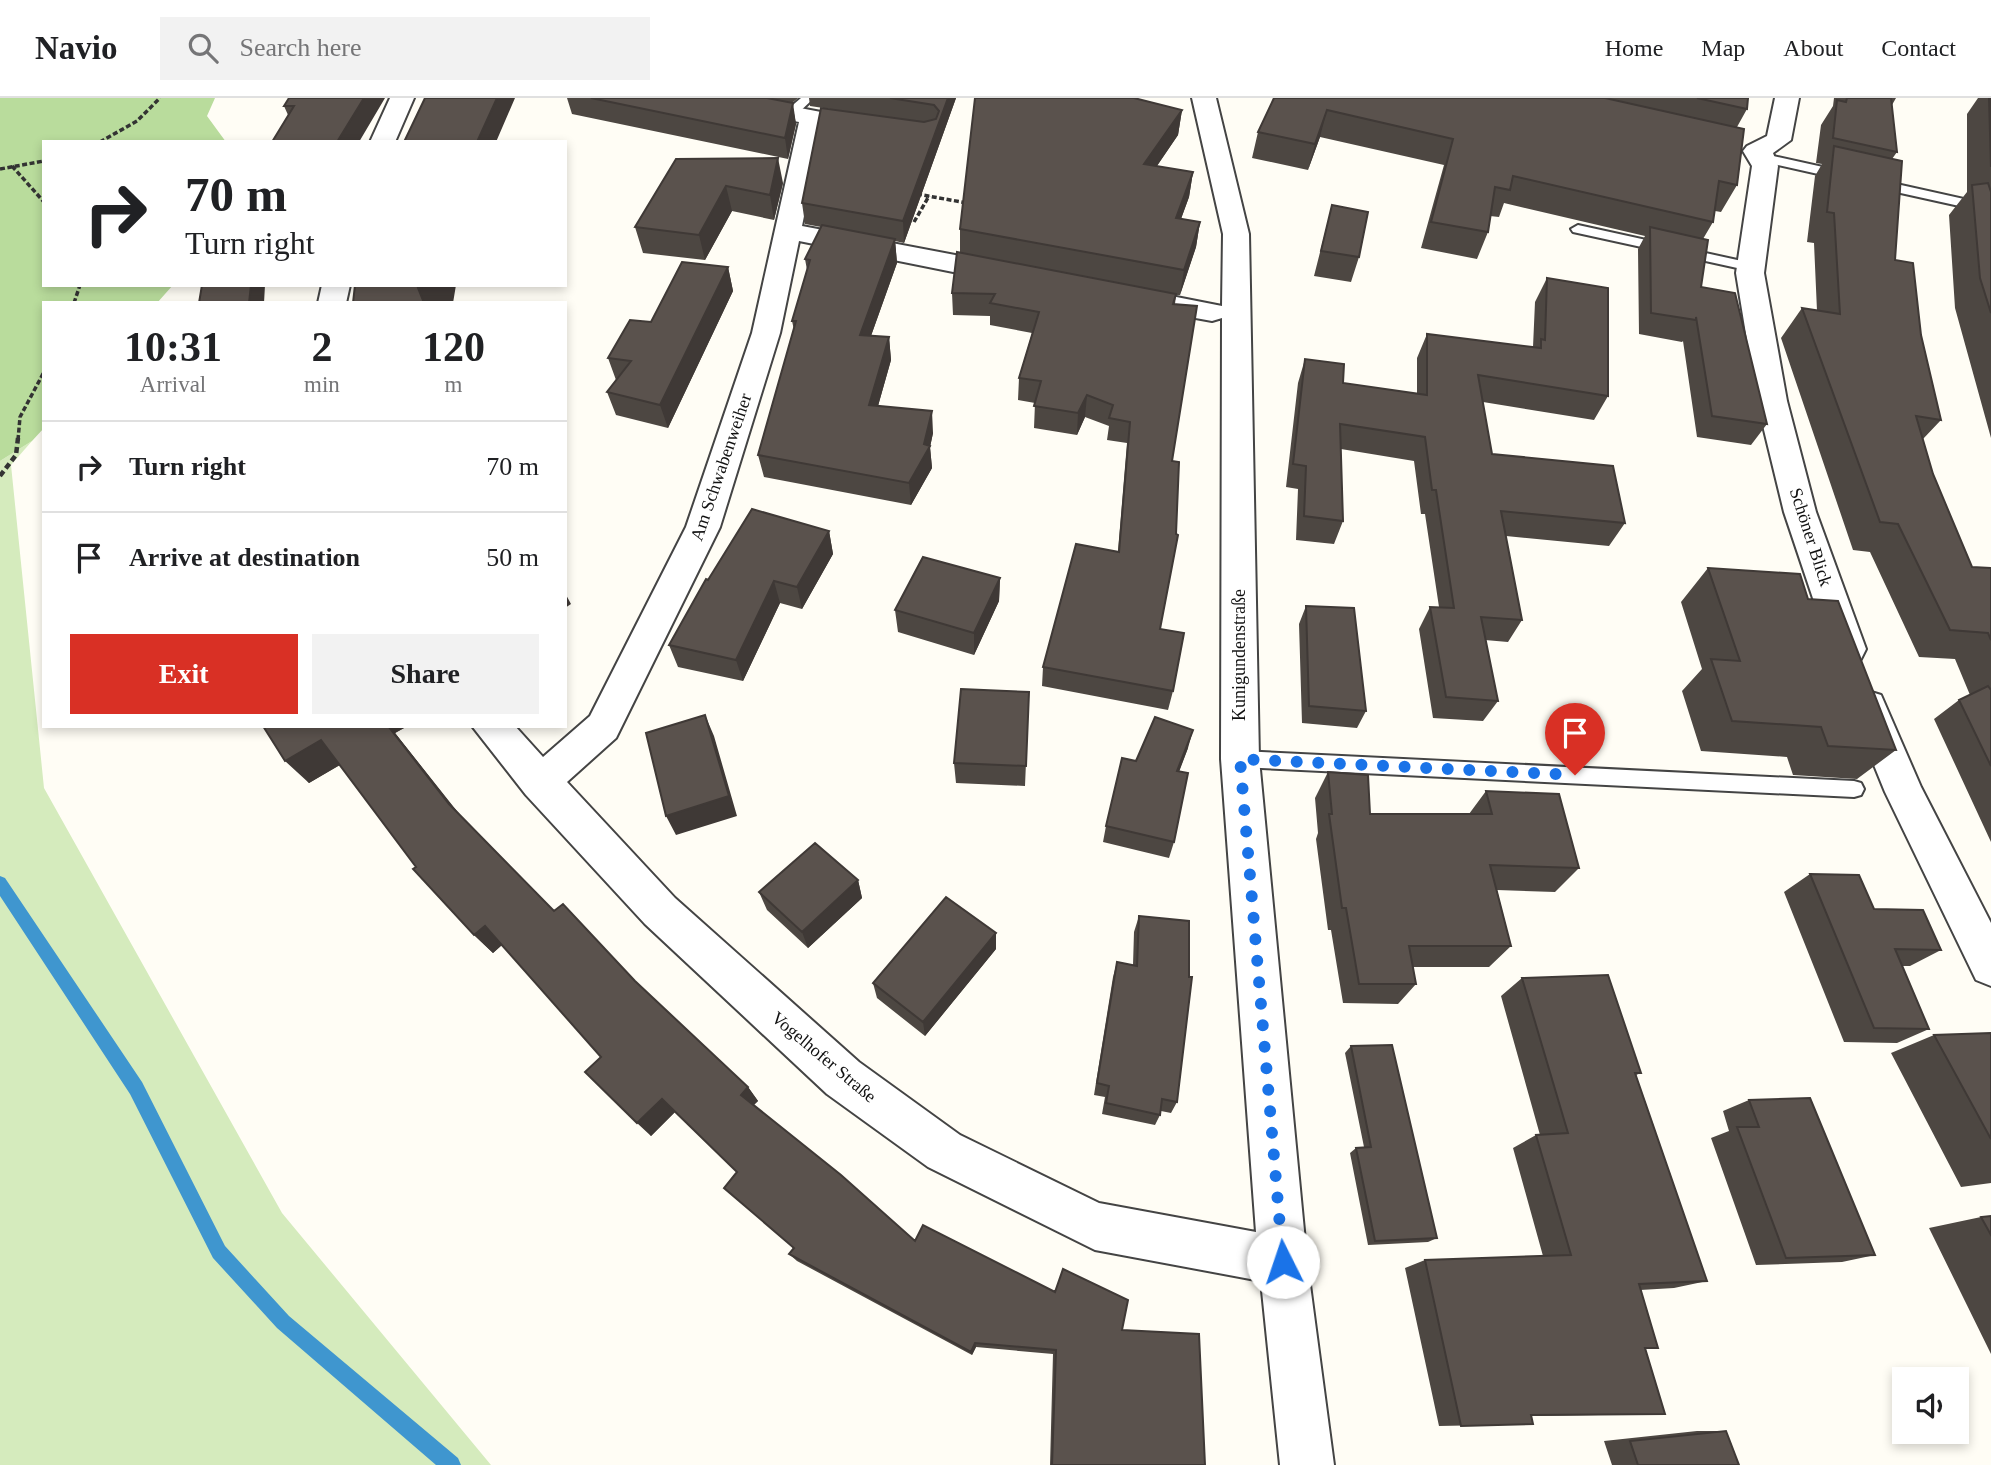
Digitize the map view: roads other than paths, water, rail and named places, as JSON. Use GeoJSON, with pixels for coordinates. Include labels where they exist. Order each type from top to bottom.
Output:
{"type":"FeatureCollection","features":[{"type":"Feature","properties":{"kind":"street"},"geometry":{"type":"LineString","coordinates":[[383,140],[402,98]]}},
{"type":"Feature","properties":{"kind":"street","name":"Am Schwabenweiher"},"geometry":{"type":"LineString","coordinates":[[540,783],[603,727],[703,527],[766,333],[812,112],[709,98]]}},
{"type":"Feature","properties":{"kind":"street","name":"Kunigundenstraße"},"geometry":{"type":"LineString","coordinates":[[1204,98],[1236,234],[1240,759],[1283,1262],[1307,1465]]}},
{"type":"Feature","properties":{"kind":"street"},"geometry":{"type":"LineString","coordinates":[[1730,145],[1760,154],[1779,140],[1787,98]]}},
{"type":"Feature","properties":{"kind":"street","name":"Schöner Blick"},"geometry":{"type":"LineString","coordinates":[[1760,154],[1751,267],[1772,401],[1800,512],[1871,716],[1904,792],[1991,966]]}},
{"type":"Feature","properties":{"kind":"street"},"geometry":{"type":"LineString","coordinates":[[787,232],[1034,278]]}},
{"type":"Feature","properties":{"kind":"street"},"geometry":{"type":"LineString","coordinates":[[1116,294],[1212,312]]}},
{"type":"Feature","properties":{"kind":"street","name":"Vogelhofer Straße"},"geometry":{"type":"LineString","coordinates":[[493,728],[540,783],[660,911],[843,1078],[944,1151],[1095,1226],[1283,1262]]}},
{"type":"Feature","properties":{"kind":"lane"},"geometry":{"type":"LineString","coordinates":[[1760,154],[1991,209]]}},
{"type":"Feature","properties":{"kind":"lane"},"geometry":{"type":"LineString","coordinates":[[1578,229],[1751,267]]}},
{"type":"Feature","properties":{"kind":"lane"},"geometry":{"type":"LineString","coordinates":[[1240,759],[1854,789]]}},
{"type":"Feature","properties":{"kind":"waterway"},"geometry":{"type":"LineString","coordinates":[[0,883],[136,1088],[219,1252],[283,1322],[451,1465]]}}]}
